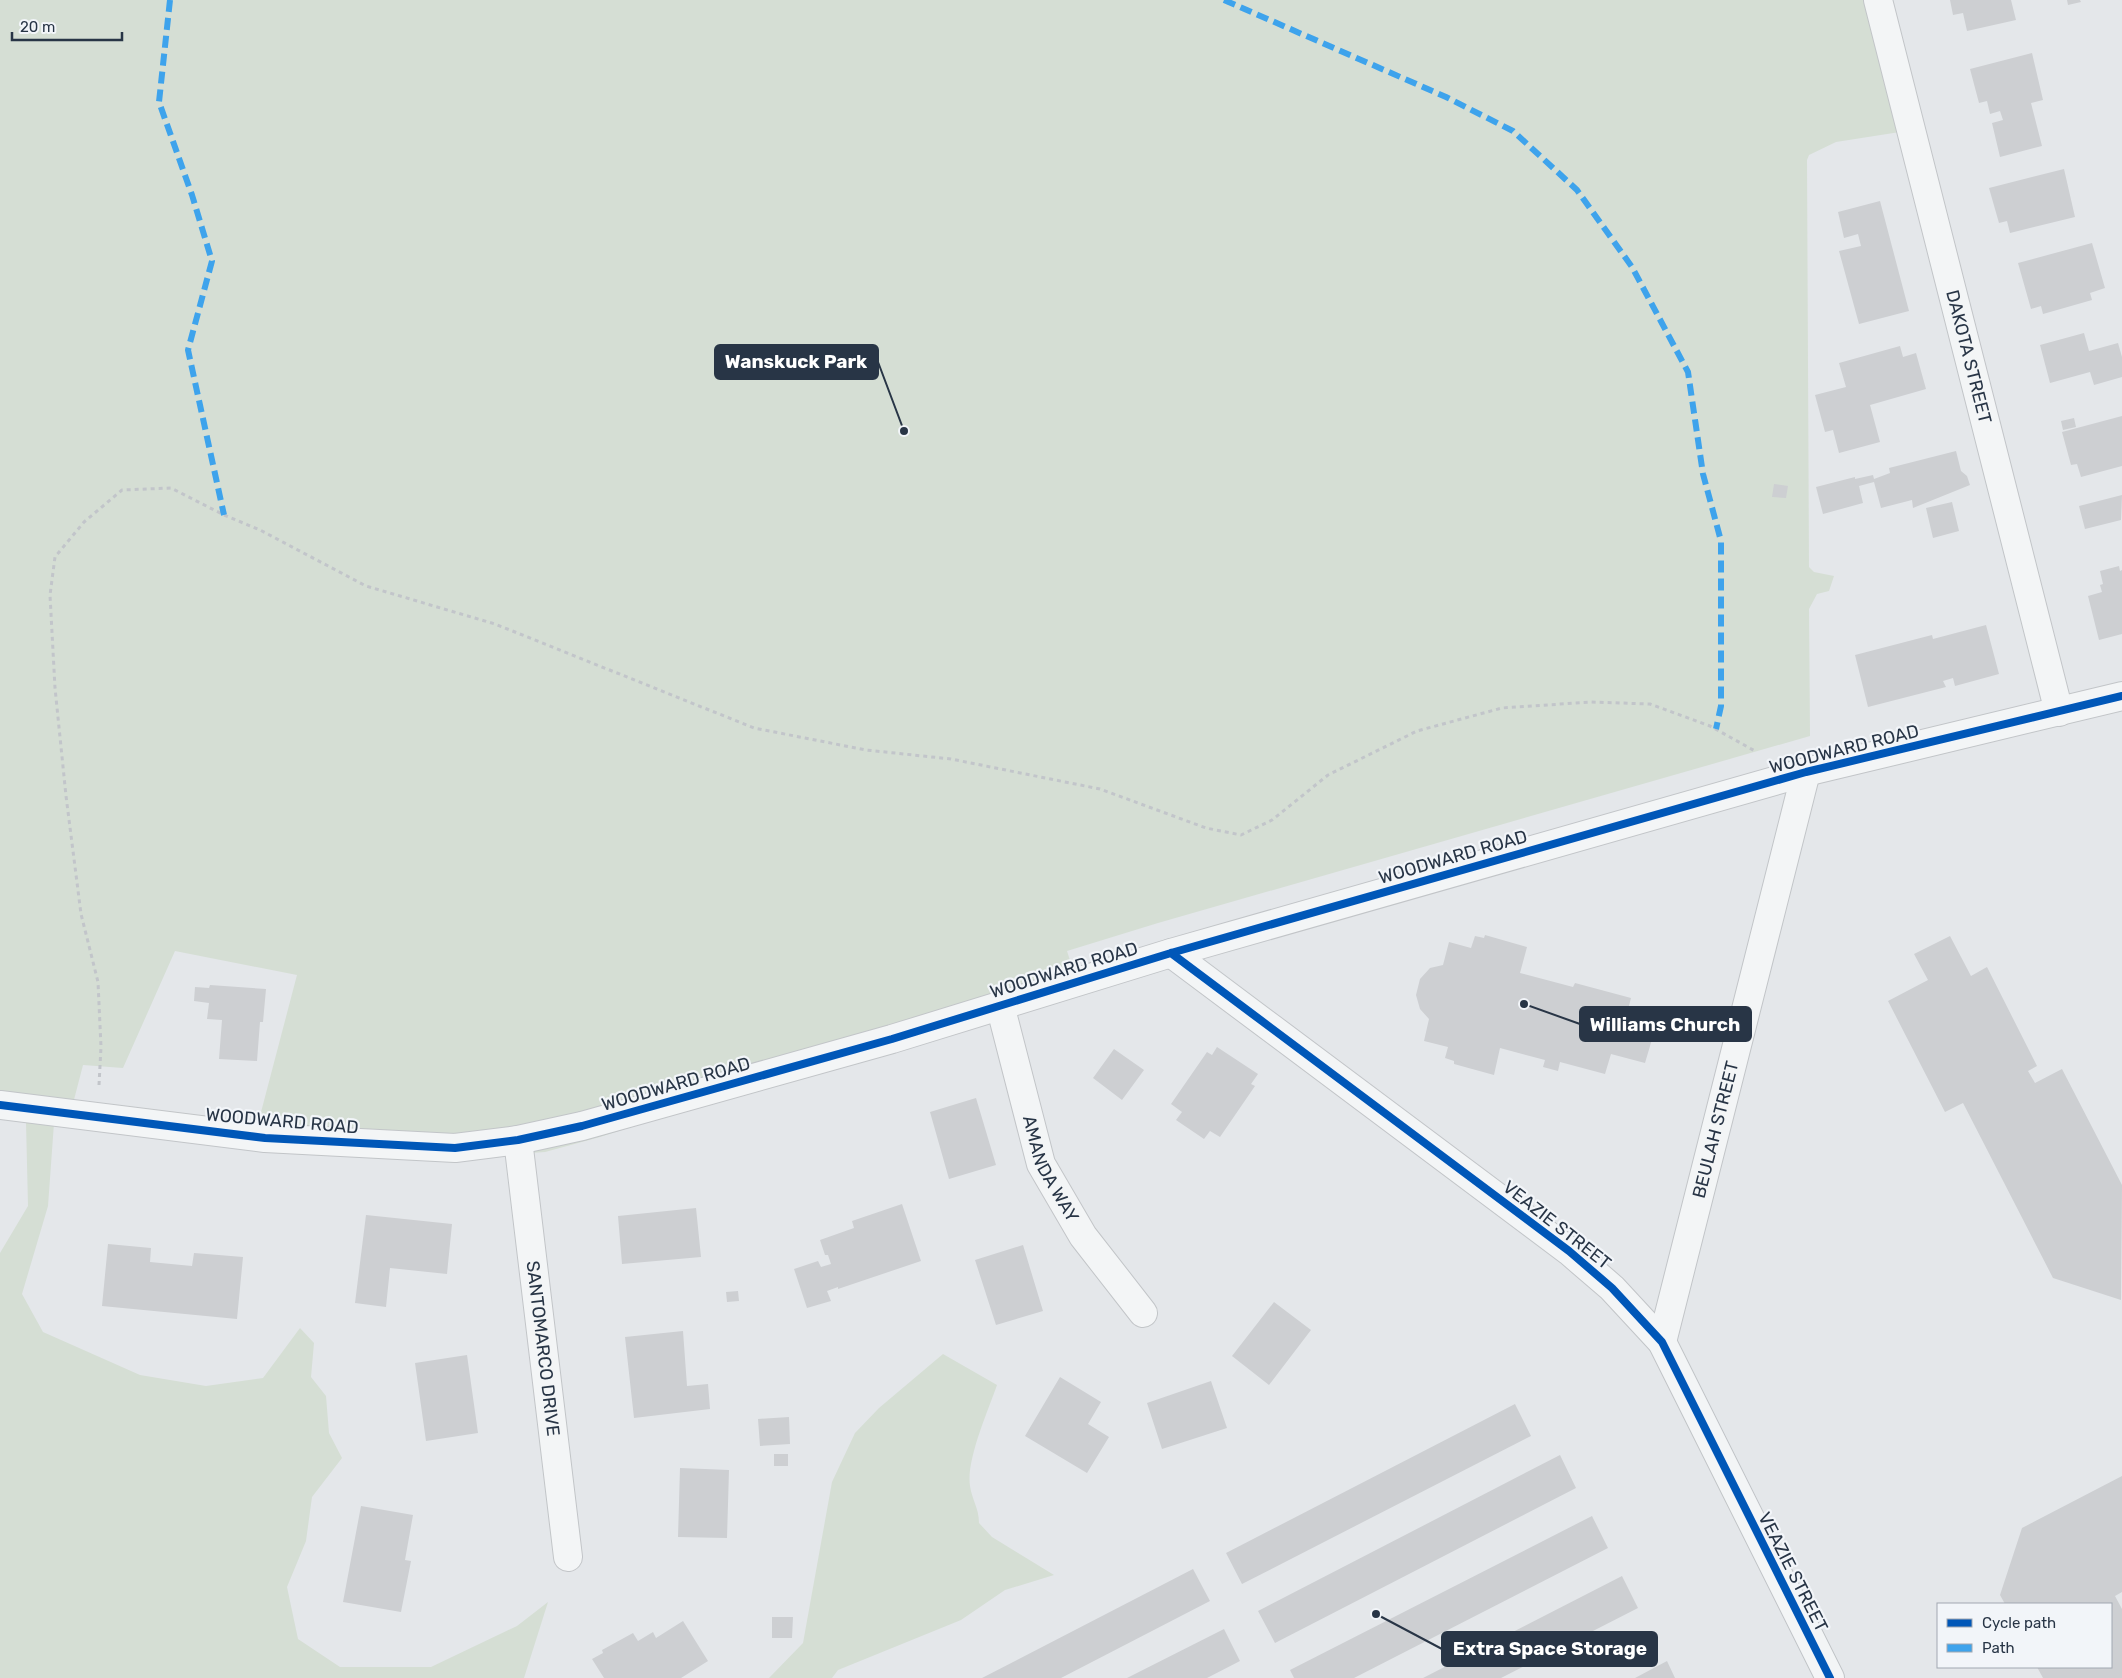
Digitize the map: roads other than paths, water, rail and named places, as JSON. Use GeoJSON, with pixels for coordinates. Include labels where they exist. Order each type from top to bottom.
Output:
{"type":"FeatureCollection","features":[{"type":"Feature","properties":{"kind":"street","name":"DAKOTA STREET"},"geometry":{"type":"LineString","coordinates":[[1878,0],[2059,712]]}},
{"type":"Feature","properties":{"kind":"street","name":"WOODWARD ROAD"},"geometry":{"type":"LineString","coordinates":[[0,1105],[265,1138],[455,1148],[518,1140],[582,1126],[892,1039],[1171,953],[1806,772],[2122,696]]}},
{"type":"Feature","properties":{"kind":"street","name":"BEULAH STREET"},"geometry":{"type":"LineString","coordinates":[[1662,1342],[1806,772]]}},
{"type":"Feature","properties":{"kind":"street","name":"VEAZIE STREET"},"geometry":{"type":"LineString","coordinates":[[1171,953],[1569,1251],[1612,1288],[1662,1342],[1830,1678]]}},
{"type":"Feature","properties":{"kind":"street","name":"AMANDA WAY"},"geometry":{"type":"LineString","coordinates":[[1000,1005],[1041,1164],[1083,1236],[1143,1313]]}},
{"type":"Feature","properties":{"kind":"street","name":"SANTOMARCO DRIVE"},"geometry":{"type":"LineString","coordinates":[[518,1140],[568,1557]]}},
{"type":"Feature","properties":{"kind":"place","name":"Wanskuck Park"},"geometry":{"type":"Point","coordinates":[904,431]}},
{"type":"Feature","properties":{"kind":"place","name":"Williams Church"},"geometry":{"type":"Point","coordinates":[1524,1004]}},
{"type":"Feature","properties":{"kind":"place","name":"Extra Space Storage"},"geometry":{"type":"Point","coordinates":[1376,1614]}}]}
